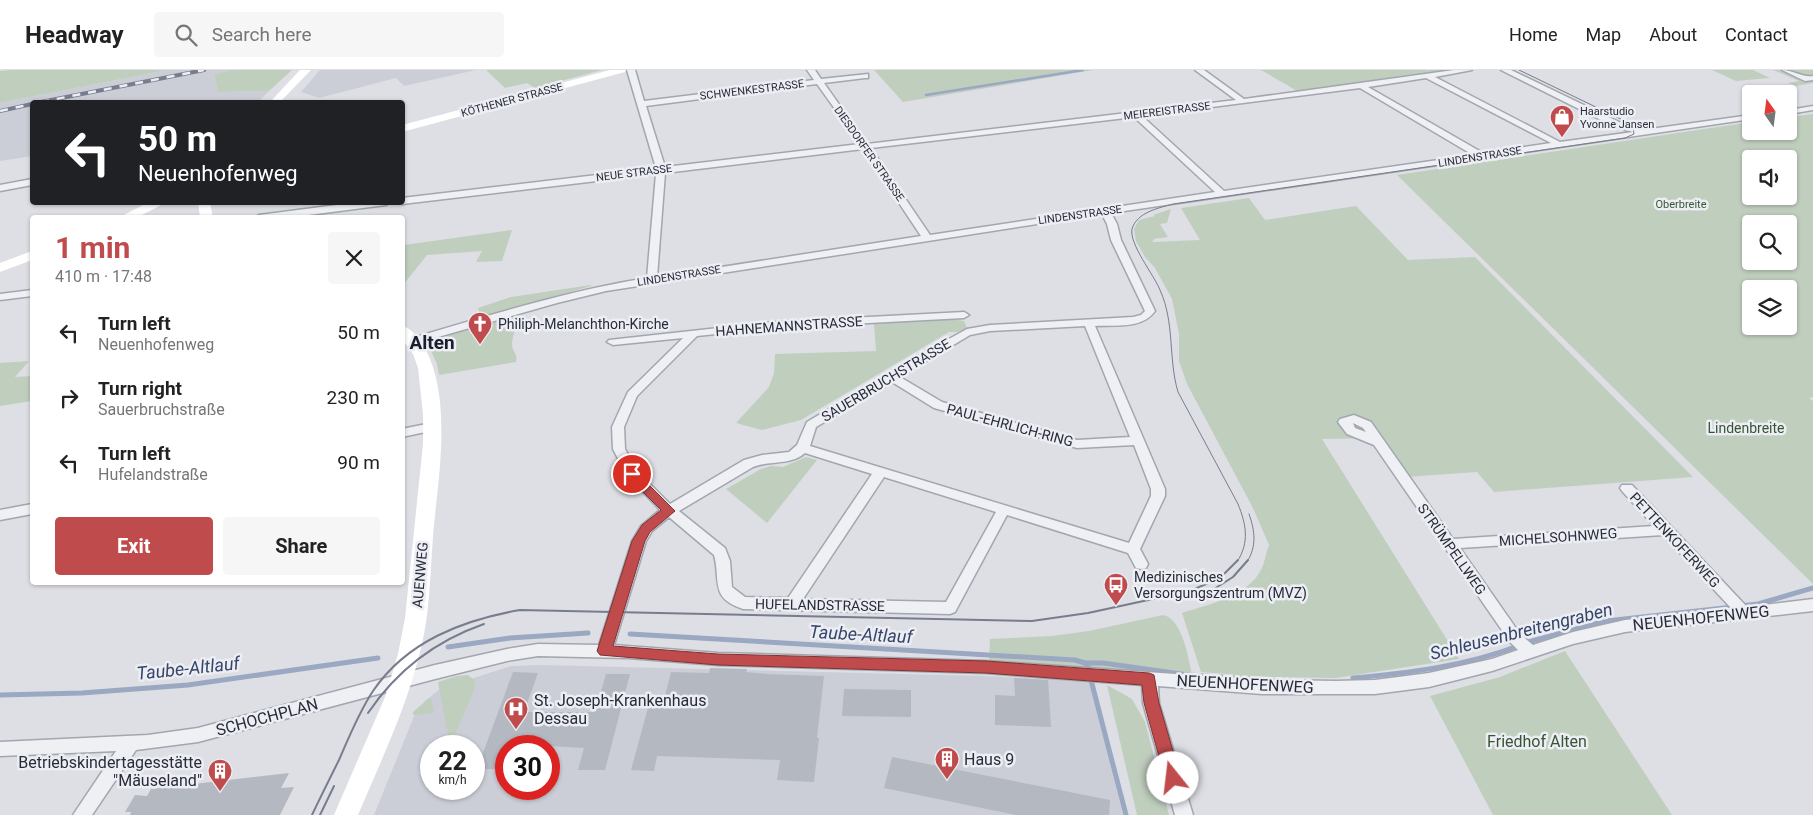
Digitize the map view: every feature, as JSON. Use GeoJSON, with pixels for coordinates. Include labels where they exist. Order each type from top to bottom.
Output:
{"type":"FeatureCollection","features":[{"type":"Feature","properties":{"kind":"main road"},"geometry":{"type":"LineString","coordinates":[[277,100],[306,70]]}},
{"type":"Feature","properties":{"kind":"main road","name":"KÖTHENER STRASSE"},"geometry":{"type":"LineString","coordinates":[[405,128],[621,70]]}},
{"type":"Feature","properties":{"kind":"main road"},"geometry":{"type":"LineString","coordinates":[[131,215],[154,205]]}},
{"type":"Feature","properties":{"kind":"main road"},"geometry":{"type":"LineString","coordinates":[[0,268],[30,256]]}},
{"type":"Feature","properties":{"kind":"main road","name":"AUENWEG"},"geometry":{"type":"LineString","coordinates":[[346,815],[402,681],[416,618],[432,444],[426,365],[408,335]]}},
{"type":"Feature","properties":{"kind":"street"},"geometry":{"type":"LineString","coordinates":[[631,70],[660,170],[652,280]]}},
{"type":"Feature","properties":{"kind":"street","name":"DIESDORFER STRASSE"},"geometry":{"type":"LineString","coordinates":[[811,70],[927,238]]}},
{"type":"Feature","properties":{"kind":"street"},"geometry":{"type":"LineString","coordinates":[[1199,70],[1243,102]]}},
{"type":"Feature","properties":{"kind":"street","name":"MEIEREISTRASSE"},"geometry":{"type":"LineString","coordinates":[[865,146],[1243,102],[1468,70]]}},
{"type":"Feature","properties":{"kind":"street"},"geometry":{"type":"LineString","coordinates":[[1505,70],[1616,124],[1645,132]]}},
{"type":"Feature","properties":{"kind":"street"},"geometry":{"type":"LineString","coordinates":[[1786,70],[1811,79]]}},
{"type":"Feature","properties":{"kind":"street"},"geometry":{"type":"LineString","coordinates":[[1809,70],[1813,72]]}},
{"type":"Feature","properties":{"kind":"street","name":"SCHWENKESTRASSE"},"geometry":{"type":"LineString","coordinates":[[640,104],[864,76]]}},
{"type":"Feature","properties":{"kind":"street"},"geometry":{"type":"LineString","coordinates":[[1427,76],[1560,145]]}},
{"type":"Feature","properties":{"kind":"street"},"geometry":{"type":"LineString","coordinates":[[1361,86],[1483,157]]}},
{"type":"Feature","properties":{"kind":"street"},"geometry":{"type":"LineString","coordinates":[[1798,110],[1813,108]]}},
{"type":"Feature","properties":{"kind":"street"},"geometry":{"type":"LineString","coordinates":[[1135,114],[1221,193]]}},
{"type":"Feature","properties":{"kind":"street","name":"LINDENSTRASSE"},"geometry":{"type":"LineString","coordinates":[[408,335],[584,292],[652,280],[1221,193],[1483,157],[1742,118]]}},
{"type":"Feature","properties":{"kind":"street","name":"NEUE STRASSE"},"geometry":{"type":"LineString","coordinates":[[405,200],[865,146]]}},
{"type":"Feature","properties":{"kind":"street"},"geometry":{"type":"LineString","coordinates":[[0,188],[30,182]]}},
{"type":"Feature","properties":{"kind":"street"},"geometry":{"type":"LineString","coordinates":[[283,215],[362,205]]}},
{"type":"Feature","properties":{"kind":"street","name":"SAUERBRUCHSTRASSE"},"geometry":{"type":"LineString","coordinates":[[803,448],[811,426],[890,376],[967,332],[990,328],[1142,319],[1148,315],[1150,311],[1105,211]]}},
{"type":"Feature","properties":{"kind":"street"},"geometry":{"type":"LineString","coordinates":[[0,297],[30,293]]}},
{"type":"Feature","properties":{"kind":"street","name":"HAHNEMANNSTRASSE"},"geometry":{"type":"LineString","coordinates":[[613,342],[774,326],[964,316]]}},
{"type":"Feature","properties":{"kind":"street"},"geometry":{"type":"LineString","coordinates":[[1088,323],[1158,489],[1158,496],[1132,549]]}},
{"type":"Feature","properties":{"kind":"street","name":"HUFELANDSTRASSE"},"geometry":{"type":"LineString","coordinates":[[694,333],[632,395],[618,427],[619,449],[624,462],[632,474],[669,511],[720,552],[724,563],[722,582],[725,591],[732,598],[743,603],[950,608],[1004,509]]}},
{"type":"Feature","properties":{"kind":"street","name":"PAUL-EHRLICH-RING"},"geometry":{"type":"LineString","coordinates":[[890,376],[938,405],[1077,444],[1137,441]]}},
{"type":"Feature","properties":{"kind":"street"},"geometry":{"type":"LineString","coordinates":[[405,432],[431,427]]}},
{"type":"Feature","properties":{"kind":"street","name":"STRÜMPELLWEG"},"geometry":{"type":"LineString","coordinates":[[1378,442],[1515,638],[1530,652]]}},
{"type":"Feature","properties":{"kind":"street"},"geometry":{"type":"LineString","coordinates":[[604,651],[639,541],[646,528],[669,511],[750,462],[788,457],[803,448],[1132,549],[1140,564]]}},
{"type":"Feature","properties":{"kind":"street"},"geometry":{"type":"LineString","coordinates":[[792,604],[881,471]]}},
{"type":"Feature","properties":{"kind":"street","name":"PETTENKOFERWEG"},"geometry":{"type":"LineString","coordinates":[[1627,488],[1740,609]]}},
{"type":"Feature","properties":{"kind":"street"},"geometry":{"type":"LineString","coordinates":[[0,515],[30,509]]}},
{"type":"Feature","properties":{"kind":"street","name":"MICHELSOHNWEG"},"geometry":{"type":"LineString","coordinates":[[1449,544],[1667,530]]}},
{"type":"Feature","properties":{"kind":"street","name":"NEUENHOFENWEG"},"geometry":{"type":"LineString","coordinates":[[402,681],[521,652],[538,650],[604,651],[718,659],[986,667],[1262,687],[1375,687],[1421,681],[1459,673],[1573,638],[1625,626],[1740,609],[1813,606]]}},
{"type":"Feature","properties":{"kind":"street"},"geometry":{"type":"LineString","coordinates":[[1149,679],[1151,703],[1184,815]]}},
{"type":"Feature","properties":{"kind":"street","name":"SCHOCHPLAN"},"geometry":{"type":"LineString","coordinates":[[0,749],[131,743],[178,738],[213,731],[402,681]]}},
{"type":"Feature","properties":{"kind":"street"},"geometry":{"type":"LineString","coordinates":[[82,815],[131,743]]}},
{"type":"Feature","properties":{"kind":"shaded area"},"geometry":{"type":"Polygon","coordinates":[[[167,70],[234,70],[214,74],[218,92],[269,91],[260,100],[30,100],[30,156],[0,161],[0,103],[167,70]]]}},
{"type":"Feature","properties":{"kind":"shaded area"},"geometry":{"type":"Polygon","coordinates":[[[320,70],[476,70],[404,86],[396,78],[319,98],[301,92],[320,70]]]}},
{"type":"Feature","properties":{"kind":"shaded area"},"geometry":{"type":"Polygon","coordinates":[[[541,665],[982,676],[1090,681],[1123,815],[374,815],[415,714],[425,701],[440,689],[511,666],[541,665]]]}},
{"type":"Feature","properties":{"kind":"green space"},"geometry":{"type":"Polygon","coordinates":[[[167,70],[0,103],[0,71],[167,70]]]}},
{"type":"Feature","properties":{"kind":"green space"},"geometry":{"type":"Polygon","coordinates":[[[234,70],[292,70],[269,91],[218,92],[214,74],[234,70]]]}},
{"type":"Feature","properties":{"kind":"green space"},"geometry":{"type":"Polygon","coordinates":[[[486,70],[602,70],[535,88],[527,83],[505,88],[486,70]]]}},
{"type":"Feature","properties":{"kind":"green space"},"geometry":{"type":"Polygon","coordinates":[[[874,70],[1093,70],[903,102],[874,70]]]}},
{"type":"Feature","properties":{"kind":"green space"},"geometry":{"type":"Polygon","coordinates":[[[1261,70],[1450,70],[1299,92],[1261,70]]]}},
{"type":"Feature","properties":{"kind":"green space"},"geometry":{"type":"Polygon","coordinates":[[[1712,70],[1753,70],[1770,78],[1736,81],[1712,70]]]}},
{"type":"Feature","properties":{"kind":"green space"},"geometry":{"type":"Polygon","coordinates":[[[1773,70],[1813,70],[1813,83],[1798,86],[1788,83],[1799,81],[1773,70]]]}},
{"type":"Feature","properties":{"kind":"green space","name":"Lindenbreite"},"geometry":{"type":"Polygon","coordinates":[[[1813,114],[1813,397],[1809,398],[1813,401],[1813,584],[1397,175],[1742,123],[1742,140],[1798,140],[1798,116],[1813,114]]]}},
{"type":"Feature","properties":{"kind":"green space"},"geometry":{"type":"Polygon","coordinates":[[[1249,198],[1265,220],[1356,206],[1408,260],[1475,257],[1693,477],[1494,492],[1477,472],[1406,477],[1382,438],[1322,439],[1459,659],[1335,678],[1263,677],[1201,672],[1182,613],[1227,598],[1247,586],[1256,578],[1262,568],[1269,545],[1253,508],[1187,384],[1179,361],[1179,334],[1172,299],[1155,268],[1145,257],[1136,241],[1134,229],[1139,220],[1171,209],[1167,223],[1160,224],[1168,237],[1154,239],[1152,242],[1200,240],[1181,208],[1249,198]]]}},
{"type":"Feature","properties":{"kind":"green space"},"geometry":{"type":"Polygon","coordinates":[[[512,230],[502,261],[476,262],[482,251],[427,255],[405,282],[405,245],[512,230]]]}},
{"type":"Feature","properties":{"kind":"green space"},"geometry":{"type":"Polygon","coordinates":[[[591,285],[481,317],[478,308],[511,297],[591,285]]]}},
{"type":"Feature","properties":{"kind":"green space"},"geometry":{"type":"Polygon","coordinates":[[[520,316],[512,342],[516,362],[439,375],[437,364],[429,346],[441,335],[520,316]]]}},
{"type":"Feature","properties":{"kind":"green space"},"geometry":{"type":"Polygon","coordinates":[[[951,319],[964,321],[967,328],[958,332],[949,332],[801,420],[762,430],[736,423],[769,387],[774,373],[775,354],[876,351],[874,323],[951,319]]]}},
{"type":"Feature","properties":{"kind":"green space"},"geometry":{"type":"Polygon","coordinates":[[[29,361],[15,377],[30,376],[30,401],[0,406],[0,363],[29,361]]]}},
{"type":"Feature","properties":{"kind":"green space"},"geometry":{"type":"Polygon","coordinates":[[[806,457],[817,460],[767,523],[726,489],[761,469],[771,466],[783,467],[806,457]]]}},
{"type":"Feature","properties":{"kind":"green space"},"geometry":{"type":"Polygon","coordinates":[[[1163,615],[1170,618],[1180,631],[1187,650],[1192,676],[1105,668],[989,661],[990,639],[1052,636],[1089,631],[1163,615]]]}},
{"type":"Feature","properties":{"kind":"green space","name":"Friedhof Alten"},"geometry":{"type":"Polygon","coordinates":[[[1565,651],[1672,815],[1493,815],[1430,696],[1500,677],[1565,651]]]}},
{"type":"Feature","properties":{"kind":"green space"},"geometry":{"type":"Polygon","coordinates":[[[468,675],[474,680],[475,688],[455,735],[448,735],[438,682],[457,676],[468,675]]]}},
{"type":"Feature","properties":{"kind":"green space"},"geometry":{"type":"Polygon","coordinates":[[[1107,685],[1132,699],[1145,722],[1169,815],[1137,815],[1107,685]]]}},
{"type":"Feature","properties":{"kind":"green space"},"geometry":{"type":"Polygon","coordinates":[[[431,698],[434,713],[413,715],[413,712],[431,698]]]}},
{"type":"Feature","properties":{"kind":"building"},"geometry":{"type":"Polygon","coordinates":[[[710,668],[747,669],[746,672],[766,674],[824,676],[814,782],[777,780],[780,760],[657,756],[654,771],[631,770],[649,704],[663,704],[671,672],[709,673],[710,668]]]}},
{"type":"Feature","properties":{"kind":"building"},"geometry":{"type":"Polygon","coordinates":[[[513,672],[538,673],[524,712],[595,712],[606,674],[630,674],[605,770],[578,770],[584,748],[560,747],[560,735],[495,735],[495,769],[485,769],[485,747],[513,672]]]}},
{"type":"Feature","properties":{"kind":"building"},"geometry":{"type":"Polygon","coordinates":[[[1014,678],[1048,680],[1051,727],[995,725],[995,695],[1015,696],[1014,678]]]}},
{"type":"Feature","properties":{"kind":"building"},"geometry":{"type":"Polygon","coordinates":[[[844,689],[911,690],[911,717],[842,716],[844,689]]]}},
{"type":"Feature","properties":{"kind":"building","name":"Haus 9"},"geometry":{"type":"Polygon","coordinates":[[[892,757],[1110,800],[1109,815],[1016,815],[884,788],[892,757]]]}},
{"type":"Feature","properties":{"kind":"building","name":"Betriebskindertagesstätte \"Mäuseland\""},"geometry":{"type":"Polygon","coordinates":[[[289,773],[281,788],[294,787],[280,815],[130,815],[131,812],[125,812],[135,795],[147,796],[151,789],[289,773]]]}},
{"type":"Feature","properties":{"kind":"waterway"},"geometry":{"type":"LineString","coordinates":[[926,95],[1083,70]]}},
{"type":"Feature","properties":{"kind":"waterway","name":"Schleusenbreitengraben"},"geometry":{"type":"LineString","coordinates":[[1740,606],[1758,604],[1813,588]]}},
{"type":"Feature","properties":{"kind":"waterway","name":"Schleusenbreitengraben"},"geometry":{"type":"LineString","coordinates":[[1524,643],[1606,621],[1733,607]]}},
{"type":"Feature","properties":{"kind":"waterway","name":"Taube-Altlauf"},"geometry":{"type":"LineString","coordinates":[[448,647],[510,638],[588,633]]}},
{"type":"Feature","properties":{"kind":"waterway","name":"Taube-Altlauf"},"geometry":{"type":"LineString","coordinates":[[630,634],[1075,660],[1085,663]]}},
{"type":"Feature","properties":{"kind":"waterway","name":"Schleusenbreitengraben"},"geometry":{"type":"LineString","coordinates":[[1353,678],[1437,668],[1478,659],[1518,646]]}},
{"type":"Feature","properties":{"kind":"waterway","name":"Taube-Altlauf"},"geometry":{"type":"LineString","coordinates":[[0,695],[82,693],[188,685],[378,658]]}},
{"type":"Feature","properties":{"kind":"waterway","name":"Schleusenbreitengraben"},"geometry":{"type":"LineString","coordinates":[[1085,663],[1103,663],[1188,675],[1253,679]]}},
{"type":"Feature","properties":{"kind":"waterway","name":"Taube-Altlauf"},"geometry":{"type":"LineString","coordinates":[[1085,663],[1088,667]]}},
{"type":"Feature","properties":{"kind":"waterway","name":"Taube-Altlauf"},"geometry":{"type":"LineString","coordinates":[[1091,680],[1126,815]]}},
{"type":"Feature","properties":{"kind":"tram line"},"geometry":{"type":"LineString","coordinates":[[1237,562],[1245,540],[1243,519],[1238,504],[1178,392],[1165,302],[1134,243],[1132,229],[1135,223],[1143,215],[1173,204],[1625,138],[1634,134],[1633,127],[1627,122],[1519,70]]}},
{"type":"Feature","properties":{"kind":"tram line"},"geometry":{"type":"LineString","coordinates":[[1248,560],[1254,544],[1253,526],[1249,514]]}},
{"type":"Feature","properties":{"kind":"tram line"},"geometry":{"type":"LineString","coordinates":[[312,815],[363,707],[387,674],[419,646],[457,627],[499,614],[520,610],[1032,621],[1088,613],[1190,591],[1220,578],[1238,560]]}},
{"type":"Feature","properties":{"kind":"tram line"},"geometry":{"type":"LineString","coordinates":[[1214,589],[1233,577],[1248,560]]}},
{"type":"Feature","properties":{"kind":"tram line"},"geometry":{"type":"LineString","coordinates":[[368,713],[391,683],[418,659],[449,639],[484,624]]}},
{"type":"Feature","properties":{"kind":"tram line"},"geometry":{"type":"LineString","coordinates":[[320,815],[334,786]]}},
{"type":"Feature","properties":{"kind":"railway"},"geometry":{"type":"LineString","coordinates":[[51,100],[204,70]]}},
{"type":"Feature","properties":{"kind":"railway"},"geometry":{"type":"LineString","coordinates":[[0,111],[30,104]]}},
{"type":"Feature","properties":{"kind":"place","name":"Haarstudio Yvonne Jansen"},"geometry":{"type":"Point","coordinates":[1562,138]}},
{"type":"Feature","properties":{"kind":"place","name":"Philiph-Melanchthon-Kirche"},"geometry":{"type":"Point","coordinates":[480,345]}},
{"type":"Feature","properties":{"kind":"place","name":"Medizinisches Versorgungszentrum (MVZ)"},"geometry":{"type":"Point","coordinates":[1116,606]}},
{"type":"Feature","properties":{"kind":"place","name":"St. Joseph-Krankenhaus Dessau"},"geometry":{"type":"Point","coordinates":[516,730]}},
{"type":"Feature","properties":{"kind":"place","name":"Haus 9"},"geometry":{"type":"Point","coordinates":[947,780]}},
{"type":"Feature","properties":{"kind":"place","name":"Betriebskindertagesstätte \"Mäuseland\""},"geometry":{"type":"Point","coordinates":[220,792]}},
{"type":"Feature","properties":{"kind":"district","name":"Alten"},"geometry":{"type":"Point","coordinates":[432,342]}},
{"type":"Feature","properties":{"kind":"route"},"geometry":{"type":"LineString","coordinates":[[632,474],[669,511],[646,528],[639,541],[618,612],[604,651],[718,659],[986,667],[1149,679],[1151,703],[1173,778]]}},
{"type":"Feature","properties":{"kind":"park label","name":"Oberbreite"},"geometry":{"type":"Point","coordinates":[1681,204]}}]}
